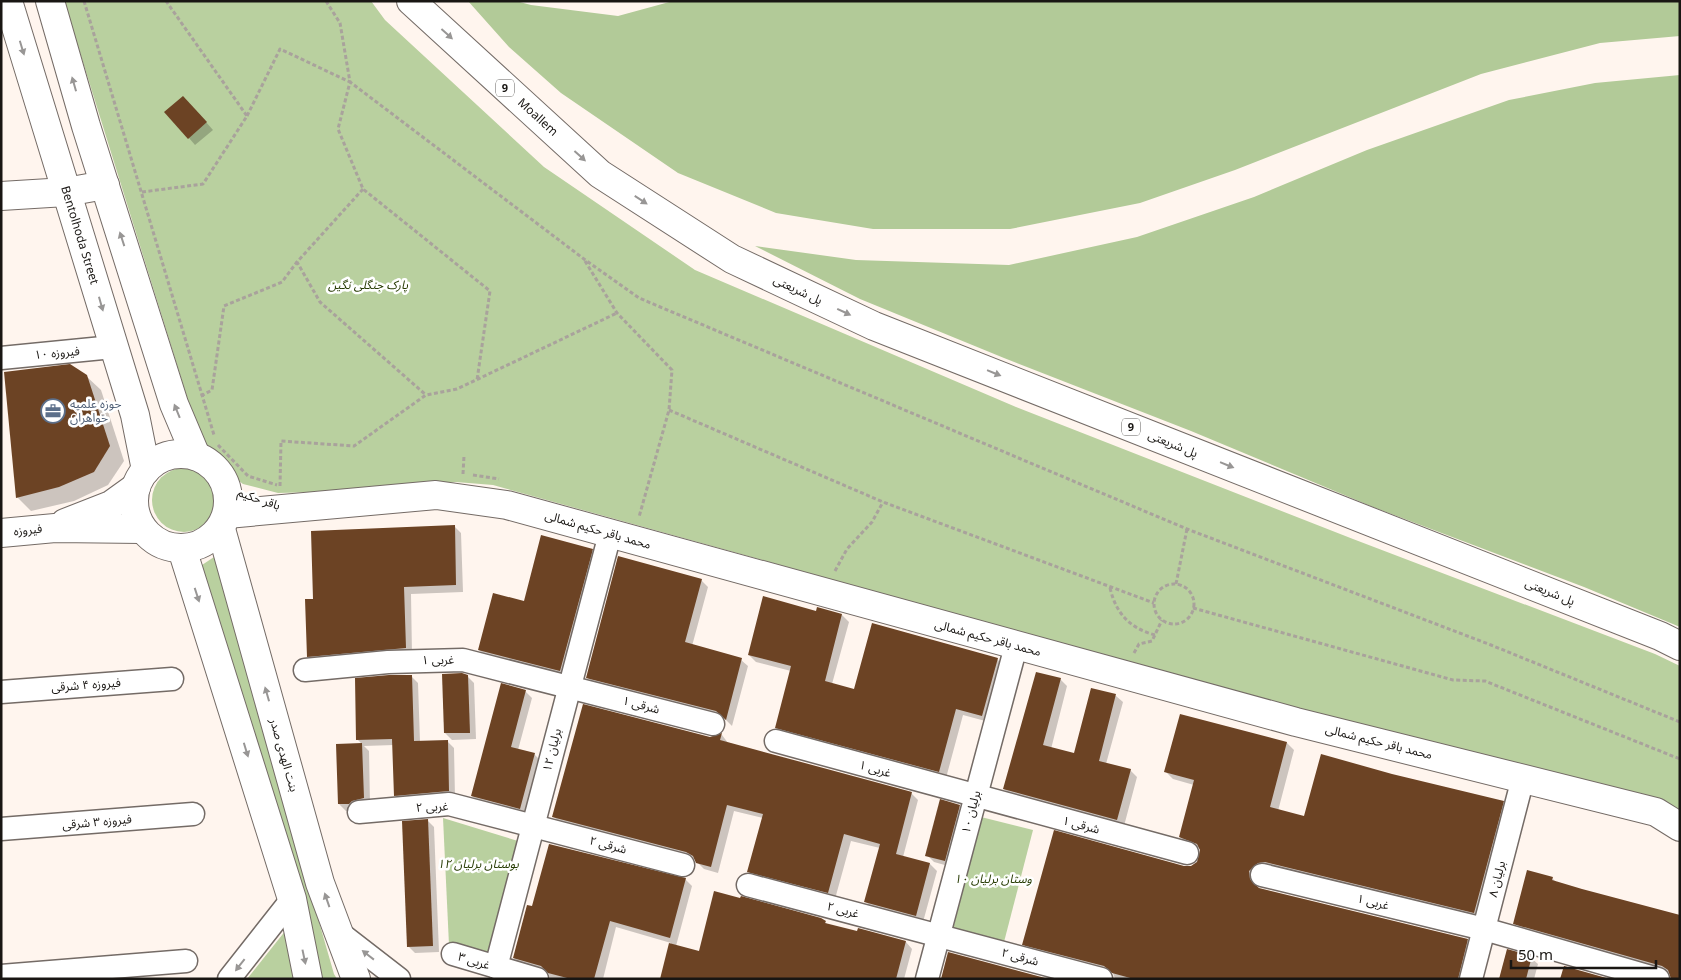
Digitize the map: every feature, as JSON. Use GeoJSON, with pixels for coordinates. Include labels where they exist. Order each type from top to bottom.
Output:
{"type":"FeatureCollection","features":[{"type":"Feature","properties":{"kind":"street","name":"Bentolhoda Street"},"geometry":{"type":"LineString","coordinates":[[8,1],[135,415],[141,478]]}},
{"type":"Feature","properties":{"kind":"street"},"geometry":{"type":"LineString","coordinates":[[50,1],[105,185],[174,404],[196,456]]}},
{"type":"Feature","properties":{"kind":"street","name":"پل شریعتی"},"geometry":{"type":"LineString","coordinates":[[411,1],[600,174],[732,259],[874,326],[1660,636],[1680,646]]}},
{"type":"Feature","properties":{"kind":"street"},"geometry":{"type":"LineString","coordinates":[[1,196],[66,192],[105,185]]}},
{"type":"Feature","properties":{"kind":"street","name":"فیروزه ۱۰"},"geometry":{"type":"LineString","coordinates":[[1,358],[113,348]]}},
{"type":"Feature","properties":{"kind":"street"},"geometry":{"type":"LineString","coordinates":[[55,528],[111,505],[141,478],[156,461],[182,454],[196,456],[210,463],[220,474],[227,487],[229,501],[224,521],[204,543],[182,549],[167,546],[153,540],[142,528],[135,509],[141,478]]}},
{"type":"Feature","properties":{"kind":"street","name":"باقر حکیم"},"geometry":{"type":"LineString","coordinates":[[227,487],[286,493]]}},
{"type":"Feature","properties":{"kind":"street","name":"باقر حکیم"},"geometry":{"type":"LineString","coordinates":[[224,521],[286,493]]}},
{"type":"Feature","properties":{"kind":"street","name":"محمد باقر حکیم شمالی"},"geometry":{"type":"LineString","coordinates":[[286,493],[436,495],[507,505],[1296,722],[1656,812],[1680,827]]}},
{"type":"Feature","properties":{"kind":"street","name":"بنت الهدی صدر"},"geometry":{"type":"LineString","coordinates":[[224,521],[318,873],[337,931],[356,979]]}},
{"type":"Feature","properties":{"kind":"street"},"geometry":{"type":"LineString","coordinates":[[55,528],[142,528]]}},
{"type":"Feature","properties":{"kind":"street","name":"فیروزه"},"geometry":{"type":"LineString","coordinates":[[1,533],[55,528]]}},
{"type":"Feature","properties":{"kind":"street","name":"برلیان ۱۲"},"geometry":{"type":"LineString","coordinates":[[496,968],[610,534]]}},
{"type":"Feature","properties":{"kind":"street"},"geometry":{"type":"LineString","coordinates":[[182,549],[292,899],[308,979]]}},
{"type":"Feature","properties":{"kind":"street","name":"برلیان ۱۰"},"geometry":{"type":"LineString","coordinates":[[927,979],[1016,646]]}},
{"type":"Feature","properties":{"kind":"street","name":"۱ غربی"},"geometry":{"type":"LineString","coordinates":[[305,670],[388,662],[463,660],[569,686]]}},
{"type":"Feature","properties":{"kind":"street","name":"فیروزه ۴ شرقی"},"geometry":{"type":"LineString","coordinates":[[1,692],[172,679]]}},
{"type":"Feature","properties":{"kind":"street","name":"۱ شرقی"},"geometry":{"type":"LineString","coordinates":[[569,686],[713,724]]}},
{"type":"Feature","properties":{"kind":"street","name":"۱ غربی"},"geometry":{"type":"LineString","coordinates":[[776,741],[975,797]]}},
{"type":"Feature","properties":{"kind":"street","name":"برلیان ۸"},"geometry":{"type":"LineString","coordinates":[[1471,979],[1523,778]]}},
{"type":"Feature","properties":{"kind":"street","name":"۱ شرقی"},"geometry":{"type":"LineString","coordinates":[[975,797],[1187,853]]}},
{"type":"Feature","properties":{"kind":"street","name":"۲ غربی"},"geometry":{"type":"LineString","coordinates":[[360,812],[449,804],[533,825]]}},
{"type":"Feature","properties":{"kind":"street","name":"فیروزه ۳ شرقی"},"geometry":{"type":"LineString","coordinates":[[1,829],[193,814]]}},
{"type":"Feature","properties":{"kind":"street","name":"۲ شرقی"},"geometry":{"type":"LineString","coordinates":[[533,825],[684,865]]}},
{"type":"Feature","properties":{"kind":"street","name":"۱ غربی"},"geometry":{"type":"LineString","coordinates":[[1262,875],[1484,929]]}},
{"type":"Feature","properties":{"kind":"street","name":"۲ غربی"},"geometry":{"type":"LineString","coordinates":[[748,885],[939,936]]}},
{"type":"Feature","properties":{"kind":"street"},"geometry":{"type":"LineString","coordinates":[[229,979],[292,899]]}},
{"type":"Feature","properties":{"kind":"street"},"geometry":{"type":"LineString","coordinates":[[1484,929],[1658,979]]}},
{"type":"Feature","properties":{"kind":"street"},"geometry":{"type":"LineString","coordinates":[[337,931],[399,979]]}},
{"type":"Feature","properties":{"kind":"street","name":"۲ شرقی"},"geometry":{"type":"LineString","coordinates":[[939,936],[1101,979]]}},
{"type":"Feature","properties":{"kind":"street","name":"۳ غربی"},"geometry":{"type":"LineString","coordinates":[[453,954],[537,979]]}},
{"type":"Feature","properties":{"kind":"street"},"geometry":{"type":"LineString","coordinates":[[1,976],[186,961]]}},
{"type":"Feature","properties":{"kind":"path"},"geometry":{"type":"LineString","coordinates":[[84,1],[201,396],[218,446],[248,476],[286,493],[281,441],[354,446],[426,395],[457,389],[617,313]]}},
{"type":"Feature","properties":{"kind":"path"},"geometry":{"type":"LineString","coordinates":[[166,1],[247,116]]}},
{"type":"Feature","properties":{"kind":"path"},"geometry":{"type":"LineString","coordinates":[[326,1],[340,23],[350,82],[338,129],[363,189],[490,290],[477,380]]}},
{"type":"Feature","properties":{"kind":"path"},"geometry":{"type":"LineString","coordinates":[[142,192],[203,184],[247,116],[280,49],[350,82],[584,259],[639,298],[1187,528],[1491,645],[1680,722]]}},
{"type":"Feature","properties":{"kind":"path"},"geometry":{"type":"LineString","coordinates":[[201,396],[212,390],[224,306],[282,282],[363,189]]}},
{"type":"Feature","properties":{"kind":"path"},"geometry":{"type":"LineString","coordinates":[[584,259],[617,313],[672,370],[669,410],[639,517]]}},
{"type":"Feature","properties":{"kind":"path"},"geometry":{"type":"LineString","coordinates":[[298,262],[320,302],[426,395]]}},
{"type":"Feature","properties":{"kind":"path"},"geometry":{"type":"LineString","coordinates":[[669,410],[883,502],[1154,603]]}},
{"type":"Feature","properties":{"kind":"path"},"geometry":{"type":"LineString","coordinates":[[463,474],[464,456]]}},
{"type":"Feature","properties":{"kind":"path"},"geometry":{"type":"LineString","coordinates":[[457,474],[489,476],[508,481]]}},
{"type":"Feature","properties":{"kind":"path"},"geometry":{"type":"LineString","coordinates":[[835,571],[847,549],[872,522],[883,502]]}},
{"type":"Feature","properties":{"kind":"path"},"geometry":{"type":"LineString","coordinates":[[630,515],[648,520]]}},
{"type":"Feature","properties":{"kind":"path"},"geometry":{"type":"LineString","coordinates":[[1176,584],[1187,528]]}},
{"type":"Feature","properties":{"kind":"path"},"geometry":{"type":"LineString","coordinates":[[826,569],[844,574]]}},
{"type":"Feature","properties":{"kind":"path"},"geometry":{"type":"LineString","coordinates":[[1176,584],[1188,590],[1192,595],[1193,608],[1187,619],[1181,622],[1168,623],[1162,620],[1154,610],[1154,603],[1158,591],[1163,587],[1176,584]]}},
{"type":"Feature","properties":{"kind":"path"},"geometry":{"type":"LineString","coordinates":[[1109,587],[1114,606],[1128,623],[1155,635]]}},
{"type":"Feature","properties":{"kind":"path"},"geometry":{"type":"LineString","coordinates":[[1193,608],[1454,680],[1485,681],[1680,759]]}},
{"type":"Feature","properties":{"kind":"path"},"geometry":{"type":"LineString","coordinates":[[1134,653],[1139,644],[1152,641],[1162,620]]}},
{"type":"Feature","properties":{"kind":"path"},"geometry":{"type":"LineString","coordinates":[[1125,651],[1140,655]]}},
{"type":"Feature","properties":{"kind":"green space","name":"پارک جنگلی نگین"},"geometry":{"type":"Polygon","coordinates":[[[64,1],[371,1],[385,20],[544,167],[695,270],[1016,407],[1353,539],[1655,654],[1680,666],[1680,812],[1038,637],[493,485],[456,482],[390,490],[278,493],[243,484],[205,455],[64,1]]]}},
{"type":"Feature","properties":{"kind":"green space"},"geometry":{"type":"Polygon","coordinates":[[[468,1],[516,1],[531,5],[618,16],[673,1],[1680,1],[1680,36],[1600,43],[1481,74],[1235,170],[1140,203],[1010,229],[873,229],[776,213],[678,173],[561,93],[509,47],[468,1]]]}},
{"type":"Feature","properties":{"kind":"green space"},"geometry":{"type":"Polygon","coordinates":[[[1680,75],[1680,627],[1584,587],[1373,507],[1191,431],[860,299],[755,246],[856,260],[1009,265],[1137,237],[1254,197],[1367,150],[1509,100],[1595,83],[1680,75]]]}},
{"type":"Feature","properties":{"kind":"green space"},"geometry":{"type":"Polygon","coordinates":[[[184,468],[196,471],[207,477],[213,488],[216,500],[213,512],[207,523],[196,529],[184,532],[172,529],[161,523],[155,512],[152,500],[155,488],[161,477],[172,471],[184,468]]]}},
{"type":"Feature","properties":{"kind":"green space"},"geometry":{"type":"Polygon","coordinates":[[[214,557],[337,979],[320,979],[299,886],[202,565],[214,557]]]}},
{"type":"Feature","properties":{"kind":"green space","name":"وستان برلیان ۱۰"},"geometry":{"type":"Polygon","coordinates":[[[981,817],[1033,830],[1004,942],[953,929],[981,817]]]}},
{"type":"Feature","properties":{"kind":"green space","name":"بوستان برلیان ۱۲"},"geometry":{"type":"Polygon","coordinates":[[[443,818],[518,841],[487,957],[449,945],[443,818]]]}},
{"type":"Feature","properties":{"kind":"green space"},"geometry":{"type":"Polygon","coordinates":[[[286,930],[297,979],[247,979],[286,930]]]}},
{"type":"Feature","properties":{"kind":"building"},"geometry":{"type":"Polygon","coordinates":[[[183,96],[207,122],[188,139],[164,112],[183,96]]]}},
{"type":"Feature","properties":{"kind":"building","name":"حوزه علمیه خواهران"},"geometry":{"type":"Polygon","coordinates":[[[70,364],[87,375],[110,446],[94,472],[59,487],[16,498],[4,372],[70,364]]]}},
{"type":"Feature","properties":{"kind":"building"},"geometry":{"type":"Polygon","coordinates":[[[455,525],[456,585],[404,587],[406,648],[307,657],[305,599],[313,599],[311,531],[455,525]]]}},
{"type":"Feature","properties":{"kind":"building"},"geometry":{"type":"Polygon","coordinates":[[[541,535],[593,549],[560,671],[478,650],[493,593],[524,601],[541,535]]]}},
{"type":"Feature","properties":{"kind":"building"},"geometry":{"type":"Polygon","coordinates":[[[618,556],[702,579],[685,642],[742,658],[726,720],[716,711],[586,678],[618,556]]]}},
{"type":"Feature","properties":{"kind":"building"},"geometry":{"type":"Polygon","coordinates":[[[763,596],[816,611],[817,607],[842,614],[825,681],[854,689],[872,623],[998,658],[982,716],[956,709],[939,772],[775,728],[791,666],[748,655],[763,596]]]}},
{"type":"Feature","properties":{"kind":"building"},"geometry":{"type":"Polygon","coordinates":[[[1036,672],[1061,678],[1043,745],[1074,753],[1091,688],[1116,694],[1099,761],[1131,769],[1117,820],[1003,789],[1036,672]]]}},
{"type":"Feature","properties":{"kind":"building"},"geometry":{"type":"Polygon","coordinates":[[[462,673],[468,675],[470,733],[444,733],[442,674],[462,673]]]}},
{"type":"Feature","properties":{"kind":"building"},"geometry":{"type":"Polygon","coordinates":[[[412,675],[414,741],[448,740],[449,791],[394,796],[392,739],[356,740],[355,678],[412,675]]]}},
{"type":"Feature","properties":{"kind":"building"},"geometry":{"type":"Polygon","coordinates":[[[501,683],[526,690],[511,747],[535,753],[520,809],[471,796],[501,683]]]}},
{"type":"Feature","properties":{"kind":"building"},"geometry":{"type":"Polygon","coordinates":[[[583,704],[710,737],[722,733],[720,740],[912,792],[896,854],[930,863],[916,916],[864,902],[880,844],[844,834],[828,893],[747,872],[763,814],[727,805],[711,867],[696,863],[693,856],[686,852],[552,817],[583,704]]]}},
{"type":"Feature","properties":{"kind":"building"},"geometry":{"type":"Polygon","coordinates":[[[1180,714],[1287,742],[1270,807],[1304,816],[1321,754],[1392,774],[1504,801],[1474,913],[1265,862],[1258,863],[1249,871],[1250,879],[1259,888],[1468,939],[1458,979],[1134,979],[1112,973],[1104,966],[1022,945],[1054,830],[1184,866],[1191,866],[1197,862],[1200,850],[1197,844],[1179,837],[1194,780],[1164,772],[1180,714]]]}},
{"type":"Feature","properties":{"kind":"building"},"geometry":{"type":"Polygon","coordinates":[[[362,743],[364,798],[352,801],[349,804],[338,804],[336,744],[362,743]]]}},
{"type":"Feature","properties":{"kind":"building"},"geometry":{"type":"Polygon","coordinates":[[[940,799],[960,805],[945,861],[925,856],[940,799]]]}},
{"type":"Feature","properties":{"kind":"building"},"geometry":{"type":"Polygon","coordinates":[[[428,819],[433,946],[407,947],[402,821],[428,819]]]}},
{"type":"Feature","properties":{"kind":"building"},"geometry":{"type":"Polygon","coordinates":[[[549,844],[686,878],[670,938],[610,921],[594,979],[571,979],[548,973],[541,966],[513,958],[527,905],[532,906],[549,844]]]}},
{"type":"Feature","properties":{"kind":"building"},"geometry":{"type":"Polygon","coordinates":[[[1527,870],[1553,877],[1552,880],[1582,889],[1680,915],[1680,979],[1671,979],[1668,970],[1662,966],[1513,924],[1527,870]]]}},
{"type":"Feature","properties":{"kind":"building"},"geometry":{"type":"Polygon","coordinates":[[[714,891],[740,898],[741,896],[821,918],[826,921],[825,923],[857,931],[858,928],[906,941],[896,979],[660,979],[669,943],[699,951],[714,891]]]}},
{"type":"Feature","properties":{"kind":"building"},"geometry":{"type":"Polygon","coordinates":[[[1507,949],[1532,956],[1526,979],[1499,979],[1507,949]]]}},
{"type":"Feature","properties":{"kind":"building"},"geometry":{"type":"Polygon","coordinates":[[[948,952],[1049,979],[941,979],[948,952]]]}},
{"type":"Feature","properties":{"kind":"building"},"geometry":{"type":"Polygon","coordinates":[[[1564,966],[1610,979],[1560,979],[1564,966]]]}},
{"type":"Feature","properties":{"kind":"place","name":"حوزه علمیه خواهران"},"geometry":{"type":"Point","coordinates":[53,411]}}]}
